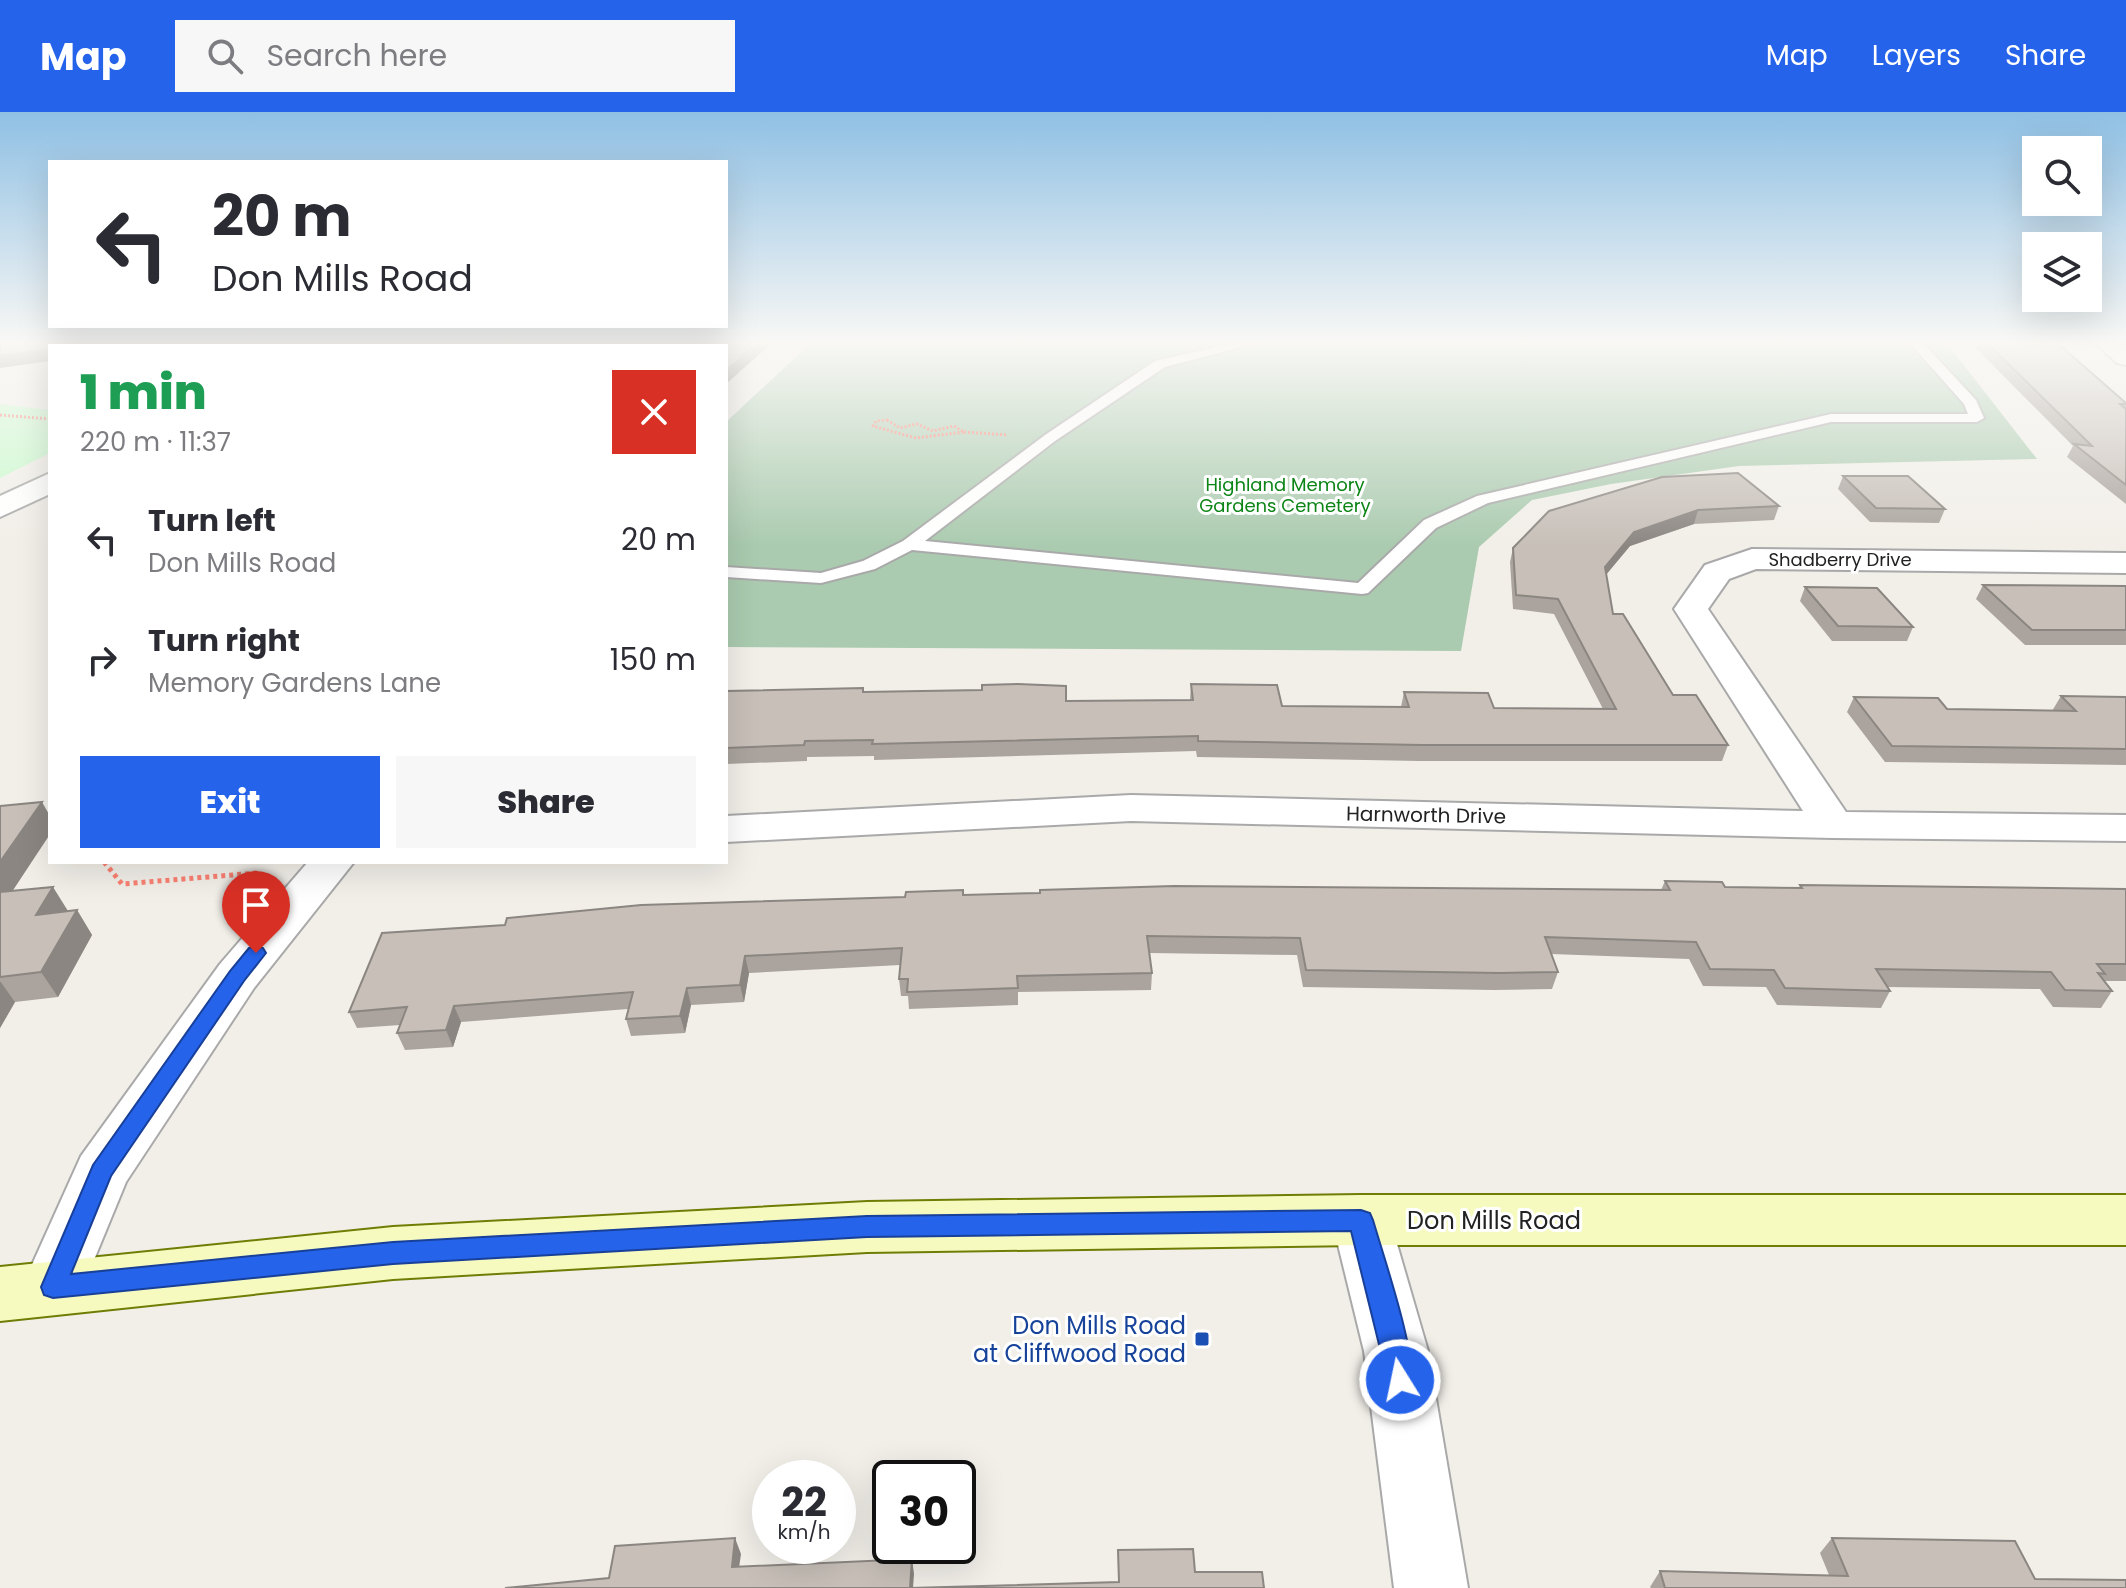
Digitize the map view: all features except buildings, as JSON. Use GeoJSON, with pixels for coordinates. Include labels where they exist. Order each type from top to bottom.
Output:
{"type":"FeatureCollection","features":[{"type":"Feature","properties":{"kind":"main road","name":"Don Mills Road"},"geometry":{"type":"LineString","coordinates":[[27,1291],[393,1253],[851,1228],[1361,1220],[2126,1220]]}},
{"type":"Feature","properties":{"kind":"street"},"geometry":{"type":"LineString","coordinates":[[0,508],[48,483]]}},
{"type":"Feature","properties":{"kind":"street","name":"Shadberry Drive"},"geometry":{"type":"LineString","coordinates":[[1833,825],[1691,609],[1717,572],[1752,559],[2126,563]]}},
{"type":"Feature","properties":{"kind":"street","name":"Harnworth Drive"},"geometry":{"type":"LineString","coordinates":[[728,829],[1131,808],[1833,825],[2126,828]]}},
{"type":"Feature","properties":{"kind":"street"},"geometry":{"type":"LineString","coordinates":[[27,1291],[101,1172],[237,976],[330,864]]}},
{"type":"Feature","properties":{"kind":"street"},"geometry":{"type":"LineString","coordinates":[[1361,1220],[1396,1351],[1431,1588]]}},
{"type":"Feature","properties":{"kind":"lane"},"geometry":{"type":"LineString","coordinates":[[728,572],[821,578],[869,565],[909,545],[1089,410]]}},
{"type":"Feature","properties":{"kind":"lane"},"geometry":{"type":"LineString","coordinates":[[909,545],[1362,589],[1430,524],[1483,499],[1831,418],[1977,418],[1974,410]]}},
{"type":"Feature","properties":{"kind":"path"},"geometry":{"type":"LineString","coordinates":[[0,415],[48,419]]}},
{"type":"Feature","properties":{"kind":"path"},"geometry":{"type":"LineString","coordinates":[[964,432],[954,426],[933,431],[917,424],[900,428],[887,420],[876,421],[873,426],[892,434],[932,438],[964,432],[1050,438]]}},
{"type":"Feature","properties":{"kind":"path"},"geometry":{"type":"LineString","coordinates":[[106,864],[122,884],[257,873]]}},
{"type":"Feature","properties":{"kind":"green space"},"geometry":{"type":"Polygon","coordinates":[[[0,410],[48,410],[48,454],[0,478],[0,410]]]}},
{"type":"Feature","properties":{"kind":"green space","name":"Highland Memory Gardens Cemetery"},"geometry":{"type":"Polygon","coordinates":[[[739,410],[1999,410],[2037,459],[1739,466],[1611,484],[1532,500],[1479,547],[1461,651],[728,647],[728,420],[739,410]]]}},
{"type":"Feature","properties":{"kind":"place","name":"Don Mills Road at Cliffwood Road"},"geometry":{"type":"Point","coordinates":[1202,1339]}},
{"type":"Feature","properties":{"kind":"route"},"geometry":{"type":"LineString","coordinates":[[256,953],[101,1172],[53,1287],[393,1253],[867,1227],[1361,1220],[1396,1351],[1400,1380]]}}]}
